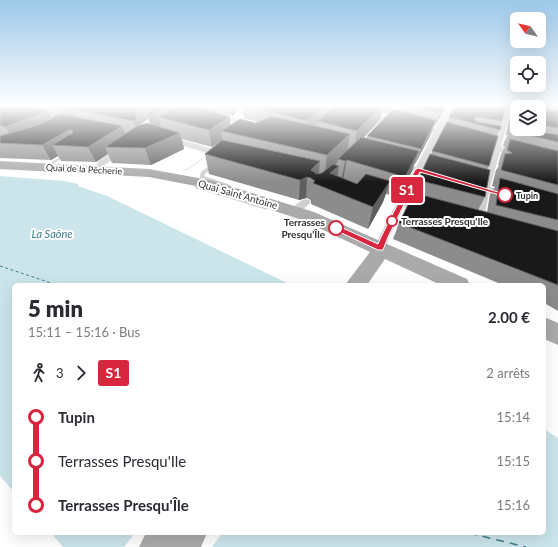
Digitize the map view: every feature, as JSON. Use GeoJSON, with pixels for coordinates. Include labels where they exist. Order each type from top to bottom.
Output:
{"type":"FeatureCollection","features":[{"type":"Feature","properties":{"kind":"main road","name":"Quai de la Pêcherie"},"geometry":{"type":"LineString","coordinates":[[0,165],[149,172],[173,176]]}},
{"type":"Feature","properties":{"kind":"main road","name":"Quai Saint Antoine"},"geometry":{"type":"LineString","coordinates":[[173,176],[225,192],[301,207],[381,248],[456,283]]}},
{"type":"Feature","properties":{"kind":"main road"},"geometry":{"type":"LineString","coordinates":[[359,282],[381,248]]}},
{"type":"Feature","properties":{"kind":"main road"},"geometry":{"type":"LineString","coordinates":[[546,328],[558,335]]}},
{"type":"Feature","properties":{"kind":"main road"},"geometry":{"type":"LineString","coordinates":[[157,547],[166,535]]}},
{"type":"Feature","properties":{"kind":"main road"},"geometry":{"type":"LineString","coordinates":[[180,547],[189,535]]}},
{"type":"Feature","properties":{"kind":"street"},"geometry":{"type":"LineString","coordinates":[[381,248],[384,237],[406,204],[418,170],[437,132],[522,155]]}},
{"type":"Feature","properties":{"kind":"street"},"geometry":{"type":"LineString","coordinates":[[478,224],[490,167],[495,167],[496,148],[500,132]]}},
{"type":"Feature","properties":{"kind":"street"},"geometry":{"type":"LineString","coordinates":[[163,138],[212,153],[231,157]]}},
{"type":"Feature","properties":{"kind":"street"},"geometry":{"type":"LineString","coordinates":[[96,170],[103,162],[127,147]]}},
{"type":"Feature","properties":{"kind":"street"},"geometry":{"type":"LineString","coordinates":[[212,153],[220,147]]}},
{"type":"Feature","properties":{"kind":"street"},"geometry":{"type":"LineString","coordinates":[[390,162],[449,178]]}},
{"type":"Feature","properties":{"kind":"street"},"geometry":{"type":"LineString","coordinates":[[464,183],[485,192],[520,199]]}},
{"type":"Feature","properties":{"kind":"street"},"geometry":{"type":"LineString","coordinates":[[406,204],[436,213]]}},
{"type":"Feature","properties":{"kind":"lane"},"geometry":{"type":"LineString","coordinates":[[46,167],[72,150]]}},
{"type":"Feature","properties":{"kind":"lane"},"geometry":{"type":"LineString","coordinates":[[219,160],[203,173],[202,177],[226,185],[225,192],[266,208]]}},
{"type":"Feature","properties":{"kind":"path"},"geometry":{"type":"LineString","coordinates":[[173,176],[212,153]]}},
{"type":"Feature","properties":{"kind":"water","name":"La Saône"},"geometry":{"type":"Polygon","coordinates":[[[0,176],[64,181],[78,184],[78,186],[107,196],[287,283],[12,283],[12,490],[0,476],[0,176]]]}},
{"type":"Feature","properties":{"kind":"water"},"geometry":{"type":"Polygon","coordinates":[[[546,430],[558,438],[558,547],[63,547],[53,535],[546,535],[546,430]]]}},
{"type":"Feature","properties":{"kind":"pier"},"geometry":{"type":"Polygon","coordinates":[[[133,535],[221,535],[212,547],[124,547],[133,535]]]}},
{"type":"Feature","properties":{"kind":"building"},"geometry":{"type":"Polygon","coordinates":[[[15,132],[66,132],[42,145],[0,143],[0,136],[15,132]]]}},
{"type":"Feature","properties":{"kind":"building"},"geometry":{"type":"Polygon","coordinates":[[[73,132],[113,132],[88,147],[52,145],[73,132]]]}},
{"type":"Feature","properties":{"kind":"building"},"geometry":{"type":"Polygon","coordinates":[[[129,132],[175,132],[180,133],[145,148],[105,147],[129,132]]]}},
{"type":"Feature","properties":{"kind":"building"},"geometry":{"type":"Polygon","coordinates":[[[223,132],[339,132],[350,134],[327,155],[223,132]]]}},
{"type":"Feature","properties":{"kind":"building"},"geometry":{"type":"Polygon","coordinates":[[[371,132],[430,132],[421,149],[367,136],[371,132]]]}},
{"type":"Feature","properties":{"kind":"building"},"geometry":{"type":"Polygon","coordinates":[[[442,132],[482,132],[498,136],[489,166],[432,151],[442,132]]]}},
{"type":"Feature","properties":{"kind":"building"},"geometry":{"type":"Polygon","coordinates":[[[546,133],[558,135],[558,142],[532,136],[546,136],[546,133]]]}},
{"type":"Feature","properties":{"kind":"building"},"geometry":{"type":"Polygon","coordinates":[[[361,137],[419,151],[405,177],[347,160],[345,161],[338,159],[361,137]]]}},
{"type":"Feature","properties":{"kind":"building"},"geometry":{"type":"Polygon","coordinates":[[[510,139],[558,151],[558,185],[501,170],[505,154],[512,153],[507,150],[510,139]]]}},
{"type":"Feature","properties":{"kind":"building"},"geometry":{"type":"Polygon","coordinates":[[[222,140],[320,161],[311,170],[317,174],[322,173],[333,164],[339,166],[330,173],[357,184],[366,174],[390,181],[373,207],[313,183],[315,181],[311,178],[307,177],[300,180],[205,154],[222,140]]]}},
{"type":"Feature","properties":{"kind":"building"},"geometry":{"type":"Polygon","coordinates":[[[430,154],[490,170],[485,197],[418,180],[430,154]]]}},
{"type":"Feature","properties":{"kind":"building"},"geometry":{"type":"Polygon","coordinates":[[[500,178],[558,194],[558,220],[496,205],[500,178]]]}},
{"type":"Feature","properties":{"kind":"building"},"geometry":{"type":"Polygon","coordinates":[[[414,193],[558,231],[558,285],[399,223],[414,193]]]}},
{"type":"Feature","properties":{"kind":"ferry route"},"geometry":{"type":"LineString","coordinates":[[0,266],[51,283]]}},
{"type":"Feature","properties":{"kind":"ferry route"},"geometry":{"type":"LineString","coordinates":[[477,535],[526,547]]}},
{"type":"Feature","properties":{"kind":"bus line","name":"S1"},"geometry":{"type":"LineString","coordinates":[[336,228],[381,248],[384,237],[418,170],[505,195]]}},
{"type":"Feature","properties":{"kind":"place","name":"Tupin"},"geometry":{"type":"Point","coordinates":[505,195]}},
{"type":"Feature","properties":{"kind":"place","name":"Terrasses Presqu'Ile"},"geometry":{"type":"Point","coordinates":[392,221]}},
{"type":"Feature","properties":{"kind":"place","name":"Terrasses Presqu'Île"},"geometry":{"type":"Point","coordinates":[336,228]}}]}
